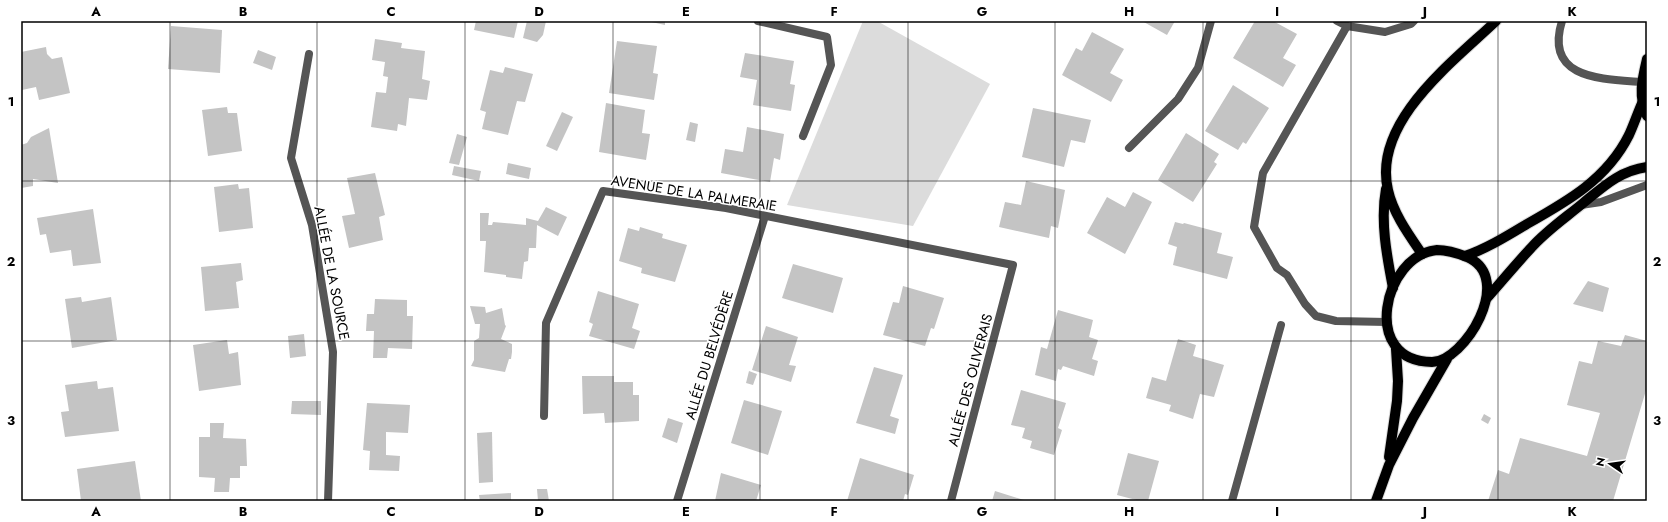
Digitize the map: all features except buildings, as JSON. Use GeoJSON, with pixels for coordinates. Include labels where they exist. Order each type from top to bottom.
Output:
{"type":"FeatureCollection","features":[{"type":"Feature","properties":{"kind":"main road"},"geometry":{"type":"LineString","coordinates":[[1393,288],[1388,264],[1384,212],[1387,185],[1387,163],[1389,150],[1396,130],[1407,112],[1429,85],[1496,21]]}},
{"type":"Feature","properties":{"kind":"main road"},"geometry":{"type":"LineString","coordinates":[[1647,59],[1641,82],[1643,108],[1647,116]]}},
{"type":"Feature","properties":{"kind":"main road"},"geometry":{"type":"LineString","coordinates":[[1465,256],[1511,234],[1555,209],[1573,198],[1590,184],[1602,173],[1622,147],[1642,101]]}},
{"type":"Feature","properties":{"kind":"main road"},"geometry":{"type":"LineString","coordinates":[[1376,501],[1389,465],[1416,412],[1447,358],[1471,333],[1487,298],[1531,248],[1581,205],[1619,175],[1647,167]]}},
{"type":"Feature","properties":{"kind":"main road"},"geometry":{"type":"LineString","coordinates":[[1387,185],[1399,216],[1422,254]]}},
{"type":"Feature","properties":{"kind":"main road"},"geometry":{"type":"LineString","coordinates":[[1447,358],[1434,362],[1425,362],[1405,355],[1396,349],[1391,340],[1387,322],[1388,304],[1393,288],[1405,268],[1422,254],[1432,251],[1443,250],[1465,256],[1482,267],[1487,278],[1487,298]]}},
{"type":"Feature","properties":{"kind":"main road"},"geometry":{"type":"LineString","coordinates":[[1389,465],[1397,396],[1396,349]]}},
{"type":"Feature","properties":{"kind":"street"},"geometry":{"type":"LineString","coordinates":[[758,21],[828,37],[831,65],[803,136]]}},
{"type":"Feature","properties":{"kind":"street"},"geometry":{"type":"LineString","coordinates":[[1129,148],[1178,99],[1194,75],[1198,68],[1211,21]]}},
{"type":"Feature","properties":{"kind":"street"},"geometry":{"type":"LineString","coordinates":[[1337,21],[1347,26],[1385,32],[1411,24],[1414,21]]}},
{"type":"Feature","properties":{"kind":"street"},"geometry":{"type":"LineString","coordinates":[[1562,21],[1559,34],[1561,54],[1566,63],[1574,70],[1585,75],[1618,81],[1641,82]]}},
{"type":"Feature","properties":{"kind":"street"},"geometry":{"type":"LineString","coordinates":[[1347,26],[1263,173],[1254,227],[1277,268],[1287,275],[1305,304],[1316,316],[1336,321],[1387,322]]}},
{"type":"Feature","properties":{"kind":"street","name":"ALLÉE DE LA SOURCE"},"geometry":{"type":"LineString","coordinates":[[309,54],[291,158],[312,225],[333,352],[328,501]]}},
{"type":"Feature","properties":{"kind":"street"},"geometry":{"type":"LineString","coordinates":[[1581,205],[1601,202],[1647,186]]}},
{"type":"Feature","properties":{"kind":"street","name":"AVENUE DE LA PALMERAIE"},"geometry":{"type":"LineString","coordinates":[[544,416],[546,323],[603,191],[726,208],[1013,265]]}},
{"type":"Feature","properties":{"kind":"street","name":"ALLÉE DU BELVÉDÈRE"},"geometry":{"type":"LineString","coordinates":[[677,501],[766,216]]}},
{"type":"Feature","properties":{"kind":"street","name":"ALLÉE DES OLIVERAIS"},"geometry":{"type":"LineString","coordinates":[[952,501],[1013,265]]}},
{"type":"Feature","properties":{"kind":"street"},"geometry":{"type":"LineString","coordinates":[[1232,501],[1281,325]]}},
{"type":"Feature","properties":{"kind":"shaded area"},"geometry":{"type":"Polygon","coordinates":[[[863,21],[877,21],[990,84],[913,226],[787,205],[863,21]]]}}]}
